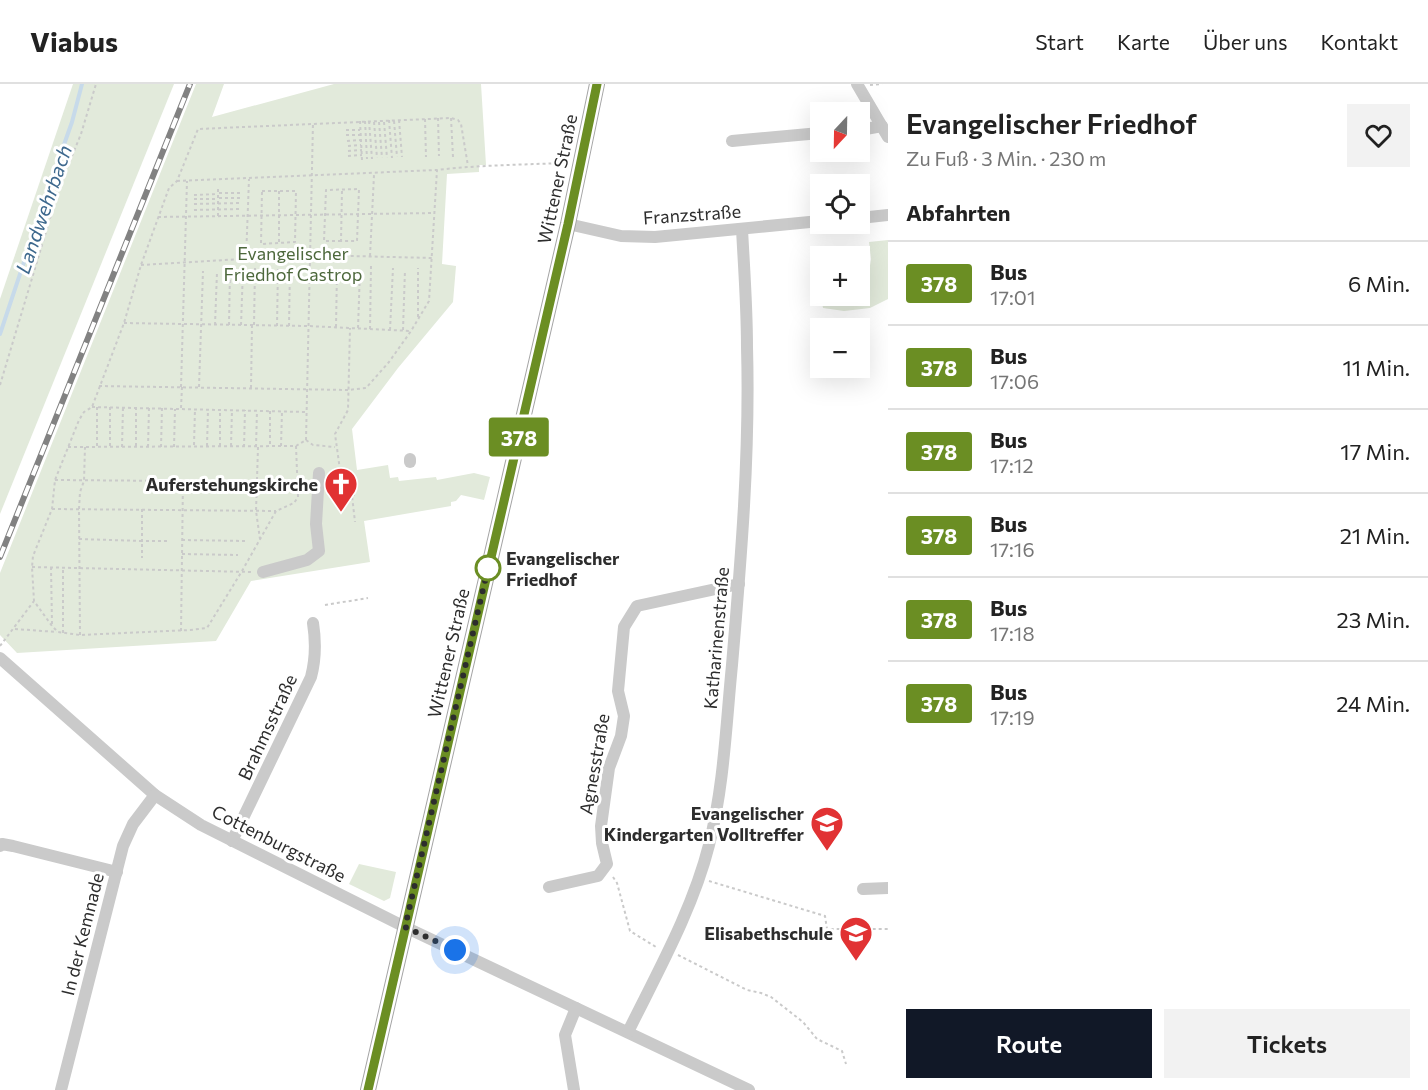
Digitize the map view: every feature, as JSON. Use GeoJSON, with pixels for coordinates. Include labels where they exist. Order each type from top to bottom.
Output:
{"type":"FeatureCollection","features":[{"type":"Feature","properties":{"kind":"main road","name":"Wittener Straße"},"geometry":{"type":"LineString","coordinates":[[368,1090],[568,224],[597,84]]}},
{"type":"Feature","properties":{"kind":"street"},"geometry":{"type":"LineString","coordinates":[[857,84],[885,132]]}},
{"type":"Feature","properties":{"kind":"street"},"geometry":{"type":"LineString","coordinates":[[870,131],[885,132]]}},
{"type":"Feature","properties":{"kind":"street"},"geometry":{"type":"LineString","coordinates":[[732,141],[810,134]]}},
{"type":"Feature","properties":{"kind":"street"},"geometry":{"type":"LineString","coordinates":[[870,217],[888,215]]}},
{"type":"Feature","properties":{"kind":"street","name":"Franzstraße"},"geometry":{"type":"LineString","coordinates":[[568,224],[621,236],[655,237],[810,222]]}},
{"type":"Feature","properties":{"kind":"street","name":"Katharinenstraße"},"geometry":{"type":"LineString","coordinates":[[628,1032],[668,951],[700,878],[710,844],[721,784],[739,584],[745,486],[748,348],[742,229]]}},
{"type":"Feature","properties":{"kind":"street"},"geometry":{"type":"LineString","coordinates":[[263,572],[307,560],[319,551],[316,524],[319,473]]}},
{"type":"Feature","properties":{"kind":"street","name":"Agnesstraße"},"geometry":{"type":"LineString","coordinates":[[604,871],[607,864],[601,826],[604,796],[609,768],[621,736],[624,716],[618,691],[624,627],[638,606],[739,584]]}},
{"type":"Feature","properties":{"kind":"street","name":"Brahmsstraße"},"geometry":{"type":"LineString","coordinates":[[232,841],[311,677],[316,657],[313,623]]}},
{"type":"Feature","properties":{"kind":"street","name":"Cottenburgstraße"},"geometry":{"type":"LineString","coordinates":[[0,658],[155,795],[201,825],[405,927],[628,1032],[726,1085],[748,1090]]}},
{"type":"Feature","properties":{"kind":"street","name":"In der Kemnade"},"geometry":{"type":"LineString","coordinates":[[61,1090],[128,834],[155,795]]}},
{"type":"Feature","properties":{"kind":"street"},"geometry":{"type":"LineString","coordinates":[[0,846],[2,844],[13,846],[117,872]]}},
{"type":"Feature","properties":{"kind":"street"},"geometry":{"type":"LineString","coordinates":[[549,887],[598,876],[604,871]]}},
{"type":"Feature","properties":{"kind":"street"},"geometry":{"type":"LineString","coordinates":[[863,889],[888,888]]}},
{"type":"Feature","properties":{"kind":"street"},"geometry":{"type":"LineString","coordinates":[[574,1090],[565,1035],[576,1008]]}},
{"type":"Feature","properties":{"kind":"path"},"geometry":{"type":"LineString","coordinates":[[0,385],[60,185],[81,135],[96,84]]}},
{"type":"Feature","properties":{"kind":"path"},"geometry":{"type":"LineString","coordinates":[[872,85],[882,84]]}},
{"type":"Feature","properties":{"kind":"path"},"geometry":{"type":"LineString","coordinates":[[438,118],[439,156]]}},
{"type":"Feature","properties":{"kind":"path"},"geometry":{"type":"LineString","coordinates":[[92,407],[124,323],[141,266],[169,188],[177,181],[198,129],[451,118],[458,120],[460,124],[468,166]]}},
{"type":"Feature","properties":{"kind":"path"},"geometry":{"type":"LineString","coordinates":[[451,118],[453,158]]}},
{"type":"Feature","properties":{"kind":"path"},"geometry":{"type":"LineString","coordinates":[[425,119],[426,157]]}},
{"type":"Feature","properties":{"kind":"path"},"geometry":{"type":"LineString","coordinates":[[384,120],[387,158]]}},
{"type":"Feature","properties":{"kind":"path"},"geometry":{"type":"LineString","coordinates":[[389,120],[392,158]]}},
{"type":"Feature","properties":{"kind":"path"},"geometry":{"type":"LineString","coordinates":[[394,120],[397,157]]}},
{"type":"Feature","properties":{"kind":"path"},"geometry":{"type":"LineString","coordinates":[[399,120],[402,156]]}},
{"type":"Feature","properties":{"kind":"path"},"geometry":{"type":"LineString","coordinates":[[360,121],[362,160]]}},
{"type":"Feature","properties":{"kind":"path"},"geometry":{"type":"LineString","coordinates":[[365,121],[367,159]]}},
{"type":"Feature","properties":{"kind":"path"},"geometry":{"type":"LineString","coordinates":[[369,121],[372,159]]}},
{"type":"Feature","properties":{"kind":"path"},"geometry":{"type":"LineString","coordinates":[[374,121],[377,158]]}},
{"type":"Feature","properties":{"kind":"path"},"geometry":{"type":"LineString","coordinates":[[379,121],[382,158]]}},
{"type":"Feature","properties":{"kind":"path"},"geometry":{"type":"LineString","coordinates":[[306,440],[313,123]]}},
{"type":"Feature","properties":{"kind":"path"},"geometry":{"type":"LineString","coordinates":[[345,130],[360,130]]}},
{"type":"Feature","properties":{"kind":"path"},"geometry":{"type":"LineString","coordinates":[[346,135],[361,135]]}},
{"type":"Feature","properties":{"kind":"path"},"geometry":{"type":"LineString","coordinates":[[347,141],[361,140]]}},
{"type":"Feature","properties":{"kind":"path"},"geometry":{"type":"LineString","coordinates":[[348,146],[361,145]]}},
{"type":"Feature","properties":{"kind":"path"},"geometry":{"type":"LineString","coordinates":[[348,151],[362,150]]}},
{"type":"Feature","properties":{"kind":"path"},"geometry":{"type":"LineString","coordinates":[[348,156],[362,155]]}},
{"type":"Feature","properties":{"kind":"path"},"geometry":{"type":"LineString","coordinates":[[177,181],[311,177],[437,171],[468,166],[560,163],[580,168]]}},
{"type":"Feature","properties":{"kind":"path"},"geometry":{"type":"LineString","coordinates":[[99,386],[363,389],[372,382],[411,331],[429,301],[437,171]]}},
{"type":"Feature","properties":{"kind":"path"},"geometry":{"type":"LineString","coordinates":[[370,256],[374,174]]}},
{"type":"Feature","properties":{"kind":"path"},"geometry":{"type":"LineString","coordinates":[[246,259],[249,179]]}},
{"type":"Feature","properties":{"kind":"path"},"geometry":{"type":"LineString","coordinates":[[181,409],[187,181]]}},
{"type":"Feature","properties":{"kind":"path"},"geometry":{"type":"LineString","coordinates":[[218,188],[218,216]]}},
{"type":"Feature","properties":{"kind":"path"},"geometry":{"type":"LineString","coordinates":[[359,189],[358,214],[357,242],[324,241],[326,190],[359,189]]}},
{"type":"Feature","properties":{"kind":"path"},"geometry":{"type":"LineString","coordinates":[[341,241],[342,190]]}},
{"type":"Feature","properties":{"kind":"path"},"geometry":{"type":"LineString","coordinates":[[262,191],[296,191],[295,215],[295,242],[261,244],[262,191]]}},
{"type":"Feature","properties":{"kind":"path"},"geometry":{"type":"LineString","coordinates":[[279,191],[279,243]]}},
{"type":"Feature","properties":{"kind":"path"},"geometry":{"type":"LineString","coordinates":[[194,199],[240,192]]}},
{"type":"Feature","properties":{"kind":"path"},"geometry":{"type":"LineString","coordinates":[[194,195],[240,198]]}},
{"type":"Feature","properties":{"kind":"path"},"geometry":{"type":"LineString","coordinates":[[194,204],[240,203]]}},
{"type":"Feature","properties":{"kind":"path"},"geometry":{"type":"LineString","coordinates":[[194,210],[239,209]]}},
{"type":"Feature","properties":{"kind":"path"},"geometry":{"type":"LineString","coordinates":[[158,217],[434,213]]}},
{"type":"Feature","properties":{"kind":"path"},"geometry":{"type":"LineString","coordinates":[[141,266],[310,255],[432,258]]}},
{"type":"Feature","properties":{"kind":"path"},"geometry":{"type":"LineString","coordinates":[[289,326],[290,266]]}},
{"type":"Feature","properties":{"kind":"path"},"geometry":{"type":"LineString","coordinates":[[370,329],[371,266]]}},
{"type":"Feature","properties":{"kind":"path"},"geometry":{"type":"LineString","coordinates":[[277,326],[278,267]]}},
{"type":"Feature","properties":{"kind":"path"},"geometry":{"type":"LineString","coordinates":[[251,388],[255,268]]}},
{"type":"Feature","properties":{"kind":"path"},"geometry":{"type":"LineString","coordinates":[[390,330],[393,268]]}},
{"type":"Feature","properties":{"kind":"path"},"geometry":{"type":"LineString","coordinates":[[418,268],[418,320]]}},
{"type":"Feature","properties":{"kind":"path"},"geometry":{"type":"LineString","coordinates":[[241,325],[243,269]]}},
{"type":"Feature","properties":{"kind":"path"},"geometry":{"type":"LineString","coordinates":[[229,325],[230,270]]}},
{"type":"Feature","properties":{"kind":"path"},"geometry":{"type":"LineString","coordinates":[[403,330],[405,270]]}},
{"type":"Feature","properties":{"kind":"path"},"geometry":{"type":"LineString","coordinates":[[336,327],[337,271]]}},
{"type":"Feature","properties":{"kind":"path"},"geometry":{"type":"LineString","coordinates":[[358,328],[360,271]]}},
{"type":"Feature","properties":{"kind":"path"},"geometry":{"type":"LineString","coordinates":[[199,387],[203,272]]}},
{"type":"Feature","properties":{"kind":"path"},"geometry":{"type":"LineString","coordinates":[[215,325],[217,272]]}},
{"type":"Feature","properties":{"kind":"path"},"geometry":{"type":"LineString","coordinates":[[124,323],[308,326],[411,331]]}},
{"type":"Feature","properties":{"kind":"path"},"geometry":{"type":"LineString","coordinates":[[340,470],[335,434],[348,410],[350,328]]}},
{"type":"Feature","properties":{"kind":"path"},"geometry":{"type":"LineString","coordinates":[[58,632],[34,601],[33,556],[52,509],[55,480],[84,412],[92,407],[123,407],[306,412]]}},
{"type":"Feature","properties":{"kind":"path"},"geometry":{"type":"LineString","coordinates":[[97,407],[97,446]]}},
{"type":"Feature","properties":{"kind":"path"},"geometry":{"type":"LineString","coordinates":[[110,407],[110,446]]}},
{"type":"Feature","properties":{"kind":"path"},"geometry":{"type":"LineString","coordinates":[[122,447],[123,407]]}},
{"type":"Feature","properties":{"kind":"path"},"geometry":{"type":"LineString","coordinates":[[136,408],[136,447]]}},
{"type":"Feature","properties":{"kind":"path"},"geometry":{"type":"LineString","coordinates":[[148,447],[149,408]]}},
{"type":"Feature","properties":{"kind":"path"},"geometry":{"type":"LineString","coordinates":[[161,447],[162,408]]}},
{"type":"Feature","properties":{"kind":"path"},"geometry":{"type":"LineString","coordinates":[[174,447],[175,409]]}},
{"type":"Feature","properties":{"kind":"path"},"geometry":{"type":"LineString","coordinates":[[194,447],[195,409]]}},
{"type":"Feature","properties":{"kind":"path"},"geometry":{"type":"LineString","coordinates":[[207,447],[208,410]]}},
{"type":"Feature","properties":{"kind":"path"},"geometry":{"type":"LineString","coordinates":[[220,410],[220,447]]}},
{"type":"Feature","properties":{"kind":"path"},"geometry":{"type":"LineString","coordinates":[[231,447],[232,410]]}},
{"type":"Feature","properties":{"kind":"path"},"geometry":{"type":"LineString","coordinates":[[244,447],[245,410]]}},
{"type":"Feature","properties":{"kind":"path"},"geometry":{"type":"LineString","coordinates":[[257,411],[256,511],[261,540]]}},
{"type":"Feature","properties":{"kind":"path"},"geometry":{"type":"LineString","coordinates":[[270,411],[270,447]]}},
{"type":"Feature","properties":{"kind":"path"},"geometry":{"type":"LineString","coordinates":[[281,446],[282,411]]}},
{"type":"Feature","properties":{"kind":"path"},"geometry":{"type":"LineString","coordinates":[[306,440],[313,444],[336,447]]}},
{"type":"Feature","properties":{"kind":"path"},"geometry":{"type":"LineString","coordinates":[[68,447],[270,447],[296,446],[306,440]]}},
{"type":"Feature","properties":{"kind":"path"},"geometry":{"type":"LineString","coordinates":[[52,509],[276,511],[297,500],[298,497],[296,446]]}},
{"type":"Feature","properties":{"kind":"path"},"geometry":{"type":"LineString","coordinates":[[81,635],[79,509],[80,492],[84,481],[85,447]]}},
{"type":"Feature","properties":{"kind":"path"},"geometry":{"type":"LineString","coordinates":[[348,469],[351,492],[349,492]]}},
{"type":"Feature","properties":{"kind":"path"},"geometry":{"type":"LineString","coordinates":[[334,471],[337,490]]}},
{"type":"Feature","properties":{"kind":"path"},"geometry":{"type":"LineString","coordinates":[[350,479],[354,495],[352,496],[355,522]]}},
{"type":"Feature","properties":{"kind":"path"},"geometry":{"type":"LineString","coordinates":[[55,480],[297,482]]}},
{"type":"Feature","properties":{"kind":"path"},"geometry":{"type":"LineString","coordinates":[[181,630],[183,481]]}},
{"type":"Feature","properties":{"kind":"path"},"geometry":{"type":"LineString","coordinates":[[142,509],[142,558]]}},
{"type":"Feature","properties":{"kind":"path"},"geometry":{"type":"LineString","coordinates":[[15,629],[81,635],[207,628],[261,540],[276,511]]}},
{"type":"Feature","properties":{"kind":"path"},"geometry":{"type":"LineString","coordinates":[[79,539],[170,541]]}},
{"type":"Feature","properties":{"kind":"path"},"geometry":{"type":"LineString","coordinates":[[182,540],[246,541]]}},
{"type":"Feature","properties":{"kind":"path"},"geometry":{"type":"LineString","coordinates":[[182,554],[238,555]]}},
{"type":"Feature","properties":{"kind":"path"},"geometry":{"type":"LineString","coordinates":[[32,567],[242,571]]}},
{"type":"Feature","properties":{"kind":"path"},"geometry":{"type":"LineString","coordinates":[[51,567],[52,626]]}},
{"type":"Feature","properties":{"kind":"path"},"geometry":{"type":"LineString","coordinates":[[63,567],[63,633]]}},
{"type":"Feature","properties":{"kind":"path"},"geometry":{"type":"LineString","coordinates":[[325,605],[368,597]]}},
{"type":"Feature","properties":{"kind":"path"},"geometry":{"type":"LineString","coordinates":[[0,646],[34,601]]}},
{"type":"Feature","properties":{"kind":"path"},"geometry":{"type":"LineString","coordinates":[[604,871],[617,883],[630,931],[644,941],[747,990],[771,997],[803,1022],[817,1039],[842,1051],[846,1064]]}},
{"type":"Feature","properties":{"kind":"path"},"geometry":{"type":"LineString","coordinates":[[700,878],[825,916],[827,929],[888,929]]}},
{"type":"Feature","properties":{"kind":"green space"},"geometry":{"type":"Polygon","coordinates":[[[73,84],[174,84],[0,514],[0,299],[73,84]]]}},
{"type":"Feature","properties":{"kind":"green space","name":"Evangelischer Friedhof Castrop"},"geometry":{"type":"Polygon","coordinates":[[[196,84],[224,84],[212,117],[334,84],[481,84],[486,165],[479,165],[479,172],[447,174],[442,264],[456,266],[453,302],[398,368],[352,429],[357,470],[388,465],[390,478],[398,477],[399,481],[436,477],[437,480],[474,473],[490,477],[484,500],[461,495],[456,501],[451,502],[451,506],[364,521],[370,562],[251,581],[216,641],[17,653],[0,635],[0,573],[196,84]]]}},
{"type":"Feature","properties":{"kind":"green space"},"geometry":{"type":"Polygon","coordinates":[[[888,240],[888,299],[870,308],[844,311],[823,308],[823,306],[870,306],[869,242],[888,240]]]}},
{"type":"Feature","properties":{"kind":"green space"},"geometry":{"type":"Polygon","coordinates":[[[359,864],[396,872],[390,898],[384,901],[349,884],[359,864]]]}},
{"type":"Feature","properties":{"kind":"waterway","name":"Landwehrbach"},"geometry":{"type":"LineString","coordinates":[[0,334],[72,122],[82,84]]}},
{"type":"Feature","properties":{"kind":"railway"},"geometry":{"type":"LineString","coordinates":[[0,557],[190,84]]}},
{"type":"Feature","properties":{"kind":"bus line","name":"378"},"geometry":{"type":"LineString","coordinates":[[368,1090],[568,224],[597,84]]}},
{"type":"Feature","properties":{"kind":"place","name":"Auferstehungskirche"},"geometry":{"type":"Point","coordinates":[341,513]}},
{"type":"Feature","properties":{"kind":"place","name":"Evangelischer Friedhof"},"geometry":{"type":"Point","coordinates":[488,568]}},
{"type":"Feature","properties":{"kind":"place","name":"Evangelischer Kindergarten Volltreffer"},"geometry":{"type":"Point","coordinates":[827,852]}},
{"type":"Feature","properties":{"kind":"place","name":"Elisabethschule"},"geometry":{"type":"Point","coordinates":[856,962]}},
{"type":"Feature","properties":{"kind":"route"},"geometry":{"type":"LineString","coordinates":[[455,950],[405,927],[488,568]]}}]}
